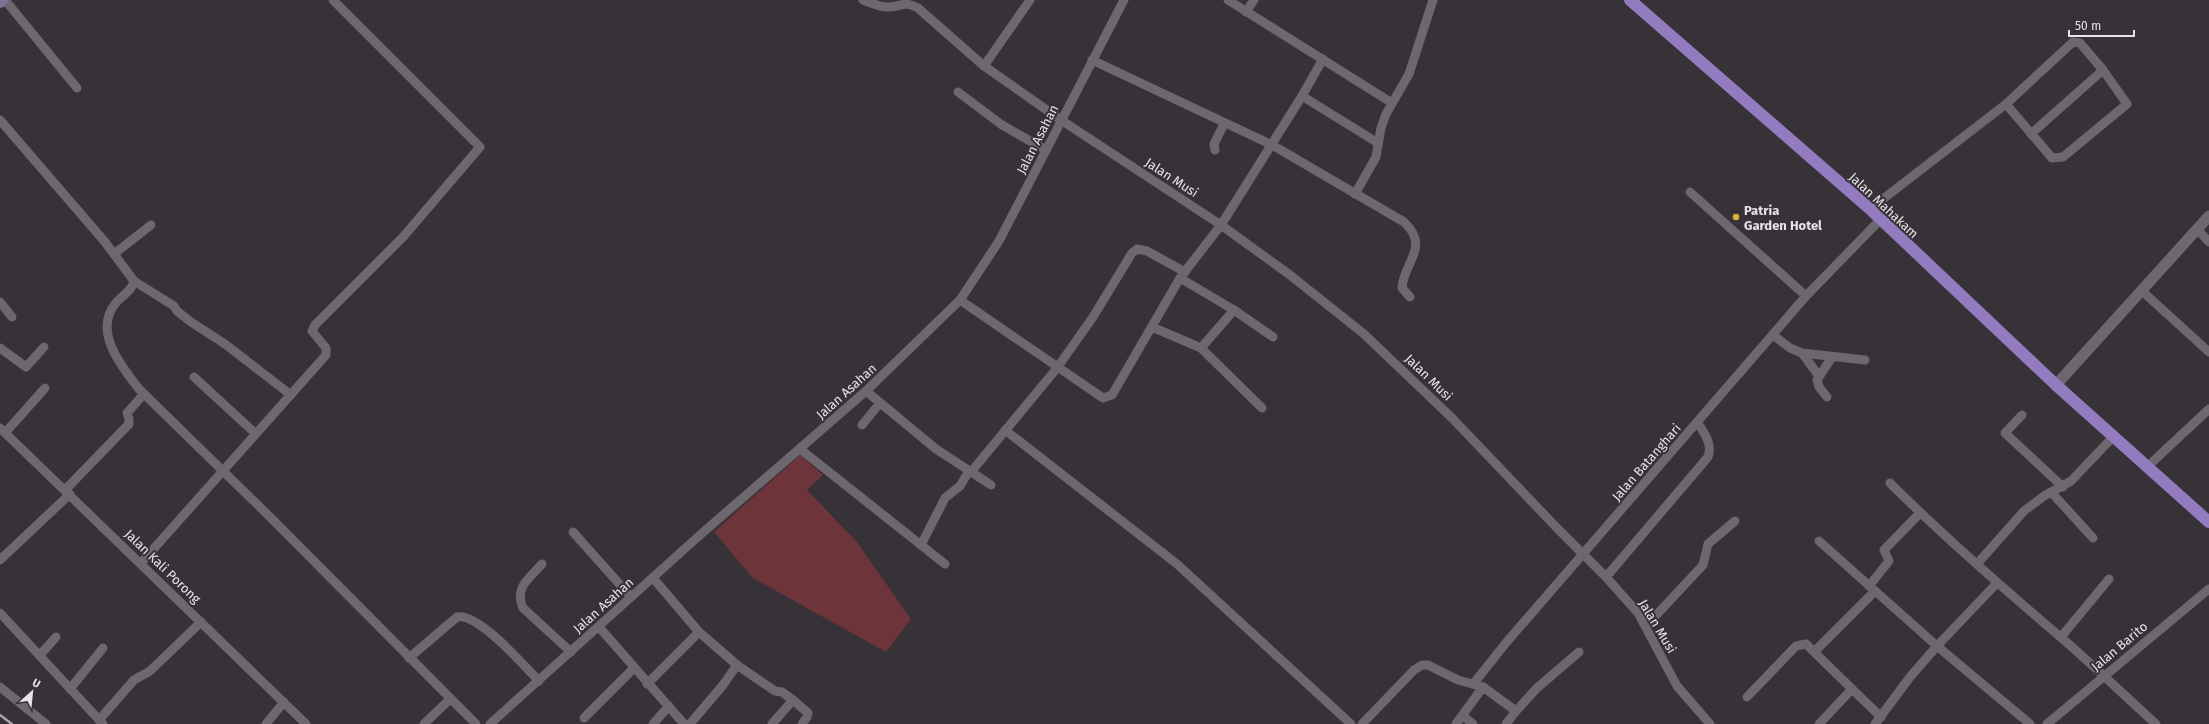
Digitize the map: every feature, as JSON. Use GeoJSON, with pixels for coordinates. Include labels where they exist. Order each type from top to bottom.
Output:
{"type":"FeatureCollection","features":[{"type":"Feature","properties":{"kind":"main road"},"geometry":{"type":"LineString","coordinates":[[0,2],[4,0]]}},
{"type":"Feature","properties":{"kind":"main road","name":"Jalan Mahakam"},"geometry":{"type":"LineString","coordinates":[[1630,0],[1870,209],[2056,385],[2209,522]]}},
{"type":"Feature","properties":{"kind":"street"},"geometry":{"type":"LineString","coordinates":[[4,0],[77,88]]}},
{"type":"Feature","properties":{"kind":"street"},"geometry":{"type":"LineString","coordinates":[[141,563],[326,355],[326,348],[316,338],[312,328],[403,237],[480,147],[334,0]]}},
{"type":"Feature","properties":{"kind":"street","name":"Jalan Musi"},"geometry":{"type":"LineString","coordinates":[[862,0],[889,7],[907,3],[927,15],[984,66],[1062,120],[1221,225],[1355,326],[1452,418],[1606,577],[1638,613],[1677,686],[1710,724]]}},
{"type":"Feature","properties":{"kind":"street"},"geometry":{"type":"LineString","coordinates":[[984,66],[1030,0]]}},
{"type":"Feature","properties":{"kind":"street","name":"Jalan Asahan"},"geometry":{"type":"LineString","coordinates":[[490,724],[631,597],[866,391],[960,300],[999,241],[1124,0]]}},
{"type":"Feature","properties":{"kind":"street"},"geometry":{"type":"LineString","coordinates":[[1228,0],[1392,103]]}},
{"type":"Feature","properties":{"kind":"street"},"geometry":{"type":"LineString","coordinates":[[1246,12],[1254,0]]}},
{"type":"Feature","properties":{"kind":"street"},"geometry":{"type":"LineString","coordinates":[[1355,194],[1376,157],[1381,128],[1392,103],[1409,74],[1433,0]]}},
{"type":"Feature","properties":{"kind":"street"},"geometry":{"type":"LineString","coordinates":[[1870,209],[2006,104],[2073,42],[2080,43],[2127,100],[2126,106],[2063,157],[2052,158],[2006,104]]}},
{"type":"Feature","properties":{"kind":"street"},"geometry":{"type":"LineString","coordinates":[[1092,60],[1224,124],[1272,145],[1404,222],[1412,230],[1415,255],[1403,282],[1402,288],[1410,297]]}},
{"type":"Feature","properties":{"kind":"street"},"geometry":{"type":"LineString","coordinates":[[960,300],[1057,368],[1103,398],[1107,398],[1112,395],[1182,275],[1221,225],[1272,145],[1323,60]]}},
{"type":"Feature","properties":{"kind":"street"},"geometry":{"type":"LineString","coordinates":[[2031,134],[2103,70]]}},
{"type":"Feature","properties":{"kind":"street"},"geometry":{"type":"LineString","coordinates":[[958,92],[1002,125],[1046,150]]}},
{"type":"Feature","properties":{"kind":"street"},"geometry":{"type":"LineString","coordinates":[[1302,96],[1378,143]]}},
{"type":"Feature","properties":{"kind":"street"},"geometry":{"type":"LineString","coordinates":[[0,120],[114,254],[132,278],[134,284],[113,306],[108,320],[107,331],[110,344],[123,368],[144,394],[223,470],[476,724]]}},
{"type":"Feature","properties":{"kind":"street"},"geometry":{"type":"LineString","coordinates":[[1215,150],[1214,144],[1224,124]]}},
{"type":"Feature","properties":{"kind":"street"},"geometry":{"type":"LineString","coordinates":[[1690,192],[1806,296]]}},
{"type":"Feature","properties":{"kind":"street"},"geometry":{"type":"LineString","coordinates":[[2056,385],[2198,230],[2209,216]]}},
{"type":"Feature","properties":{"kind":"street","name":"Jalan Batanghari"},"geometry":{"type":"LineString","coordinates":[[1474,683],[1583,553],[1806,296],[1880,220]]}},
{"type":"Feature","properties":{"kind":"street"},"geometry":{"type":"LineString","coordinates":[[114,254],[152,225]]}},
{"type":"Feature","properties":{"kind":"street"},"geometry":{"type":"LineString","coordinates":[[2198,230],[2209,242]]}},
{"type":"Feature","properties":{"kind":"street"},"geometry":{"type":"LineString","coordinates":[[921,545],[945,498],[960,486],[1057,368],[1093,317],[1132,253],[1137,249],[1147,251],[1273,337]]}},
{"type":"Feature","properties":{"kind":"street"},"geometry":{"type":"LineString","coordinates":[[132,278],[174,306],[177,311],[191,322],[225,344],[291,395]]}},
{"type":"Feature","properties":{"kind":"street"},"geometry":{"type":"LineString","coordinates":[[2142,290],[2209,352]]}},
{"type":"Feature","properties":{"kind":"street"},"geometry":{"type":"LineString","coordinates":[[0,302],[12,317]]}},
{"type":"Feature","properties":{"kind":"street"},"geometry":{"type":"LineString","coordinates":[[1201,348],[1234,310]]}},
{"type":"Feature","properties":{"kind":"street"},"geometry":{"type":"LineString","coordinates":[[1152,327],[1201,348],[1262,408]]}},
{"type":"Feature","properties":{"kind":"street"},"geometry":{"type":"LineString","coordinates":[[1773,335],[1790,348],[1802,353],[1865,360]]}},
{"type":"Feature","properties":{"kind":"street"},"geometry":{"type":"LineString","coordinates":[[0,348],[26,367],[44,347]]}},
{"type":"Feature","properties":{"kind":"street"},"geometry":{"type":"LineString","coordinates":[[1802,353],[1819,376]]}},
{"type":"Feature","properties":{"kind":"street"},"geometry":{"type":"LineString","coordinates":[[1827,397],[1819,387],[1819,376],[1832,357]]}},
{"type":"Feature","properties":{"kind":"street"},"geometry":{"type":"LineString","coordinates":[[194,377],[256,434]]}},
{"type":"Feature","properties":{"kind":"street"},"geometry":{"type":"LineString","coordinates":[[3,431],[45,388]]}},
{"type":"Feature","properties":{"kind":"street"},"geometry":{"type":"LineString","coordinates":[[866,391],[936,449],[991,485]]}},
{"type":"Feature","properties":{"kind":"street"},"geometry":{"type":"LineString","coordinates":[[0,560],[67,492],[129,424],[129,419],[126,413],[144,394]]}},
{"type":"Feature","properties":{"kind":"street"},"geometry":{"type":"LineString","coordinates":[[862,425],[880,403]]}},
{"type":"Feature","properties":{"kind":"street"},"geometry":{"type":"LineString","coordinates":[[2147,467],[2209,409]]}},
{"type":"Feature","properties":{"kind":"street"},"geometry":{"type":"LineString","coordinates":[[2022,415],[2005,432],[2063,487]]}},
{"type":"Feature","properties":{"kind":"street"},"geometry":{"type":"LineString","coordinates":[[1606,577],[1708,457],[1710,447],[1706,436],[1697,422]]}},
{"type":"Feature","properties":{"kind":"street"},"geometry":{"type":"LineString","coordinates":[[1005,430],[1177,564],[1351,724]]}},
{"type":"Feature","properties":{"kind":"street","name":"Jalan Kali Porong"},"geometry":{"type":"LineString","coordinates":[[3,431],[306,724]]}},
{"type":"Feature","properties":{"kind":"street"},"geometry":{"type":"LineString","coordinates":[[1977,564],[2024,511],[2063,487],[2080,473],[2113,437]]}},
{"type":"Feature","properties":{"kind":"street"},"geometry":{"type":"LineString","coordinates":[[800,449],[945,564]]}},
{"type":"Feature","properties":{"kind":"street"},"geometry":{"type":"LineString","coordinates":[[1890,483],[1920,513],[1997,583],[2061,637],[2156,724]]}},
{"type":"Feature","properties":{"kind":"street"},"geometry":{"type":"LineString","coordinates":[[2052,493],[2093,538]]}},
{"type":"Feature","properties":{"kind":"street"},"geometry":{"type":"LineString","coordinates":[[1815,651],[1872,589],[1889,561],[1884,550],[1920,513]]}},
{"type":"Feature","properties":{"kind":"street"},"geometry":{"type":"LineString","coordinates":[[1646,626],[1703,565],[1708,544],[1734,521]]}},
{"type":"Feature","properties":{"kind":"street"},"geometry":{"type":"LineString","coordinates":[[574,532],[631,597]]}},
{"type":"Feature","properties":{"kind":"street"},"geometry":{"type":"LineString","coordinates":[[1819,541],[1937,646],[2030,724]]}},
{"type":"Feature","properties":{"kind":"street"},"geometry":{"type":"LineString","coordinates":[[542,564],[520,588],[519,599],[523,608],[571,652]]}},
{"type":"Feature","properties":{"kind":"street"},"geometry":{"type":"LineString","coordinates":[[653,578],[699,632],[737,665],[775,692],[782,692],[808,713],[802,724]]}},
{"type":"Feature","properties":{"kind":"street"},"geometry":{"type":"LineString","coordinates":[[2061,637],[2109,579]]}},
{"type":"Feature","properties":{"kind":"street"},"geometry":{"type":"LineString","coordinates":[[1747,697],[1796,646],[1806,644],[1815,651],[1852,689],[1878,720],[1910,677],[1937,646],[1997,583]]}},
{"type":"Feature","properties":{"kind":"street","name":"Jalan Barito"},"geometry":{"type":"LineString","coordinates":[[2046,724],[2209,589]]}},
{"type":"Feature","properties":{"kind":"street"},"geometry":{"type":"LineString","coordinates":[[0,614],[40,655],[99,720]]}},
{"type":"Feature","properties":{"kind":"street"},"geometry":{"type":"LineString","coordinates":[[409,658],[457,617],[462,616],[480,623],[539,680]]}},
{"type":"Feature","properties":{"kind":"street"},"geometry":{"type":"LineString","coordinates":[[89,724],[99,720],[134,680],[150,671],[201,622]]}},
{"type":"Feature","properties":{"kind":"street"},"geometry":{"type":"LineString","coordinates":[[599,627],[633,669],[669,706],[684,724]]}},
{"type":"Feature","properties":{"kind":"street"},"geometry":{"type":"LineString","coordinates":[[647,684],[699,632]]}},
{"type":"Feature","properties":{"kind":"street"},"geometry":{"type":"LineString","coordinates":[[40,655],[56,637]]}},
{"type":"Feature","properties":{"kind":"street"},"geometry":{"type":"LineString","coordinates":[[70,689],[103,648]]}},
{"type":"Feature","properties":{"kind":"street"},"geometry":{"type":"LineString","coordinates":[[1506,724],[1537,688],[1579,652]]}},
{"type":"Feature","properties":{"kind":"street"},"geometry":{"type":"LineString","coordinates":[[690,724],[723,685],[737,665]]}},
{"type":"Feature","properties":{"kind":"street"},"geometry":{"type":"LineString","coordinates":[[1362,724],[1414,670],[1422,665],[1428,665],[1458,680],[1474,683],[1483,687],[1516,711]]}},
{"type":"Feature","properties":{"kind":"street"},"geometry":{"type":"LineString","coordinates":[[584,718],[633,669]]}},
{"type":"Feature","properties":{"kind":"street"},"geometry":{"type":"LineString","coordinates":[[0,687],[46,724]]}},
{"type":"Feature","properties":{"kind":"street"},"geometry":{"type":"LineString","coordinates":[[1456,724],[1483,687]]}},
{"type":"Feature","properties":{"kind":"street"},"geometry":{"type":"LineString","coordinates":[[1820,724],[1852,689]]}},
{"type":"Feature","properties":{"kind":"street"},"geometry":{"type":"LineString","coordinates":[[424,724],[450,699]]}},
{"type":"Feature","properties":{"kind":"street"},"geometry":{"type":"LineString","coordinates":[[772,724],[793,700]]}},
{"type":"Feature","properties":{"kind":"street"},"geometry":{"type":"LineString","coordinates":[[266,724],[284,702]]}},
{"type":"Feature","properties":{"kind":"street"},"geometry":{"type":"LineString","coordinates":[[653,724],[669,706]]}},
{"type":"Feature","properties":{"kind":"street"},"geometry":{"type":"LineString","coordinates":[[1463,716],[1473,724]]}},
{"type":"Feature","properties":{"kind":"shaded area"},"geometry":{"type":"Polygon","coordinates":[[[800,455],[823,475],[807,490],[856,541],[911,619],[886,652],[753,578],[714,532],[800,455]]]}},
{"type":"Feature","properties":{"kind":"railway"},"geometry":{"type":"LineString","coordinates":[[0,715],[12,724]]}},
{"type":"Feature","properties":{"kind":"place","name":"Patria Garden Hotel"},"geometry":{"type":"Point","coordinates":[1736,217]}}]}
